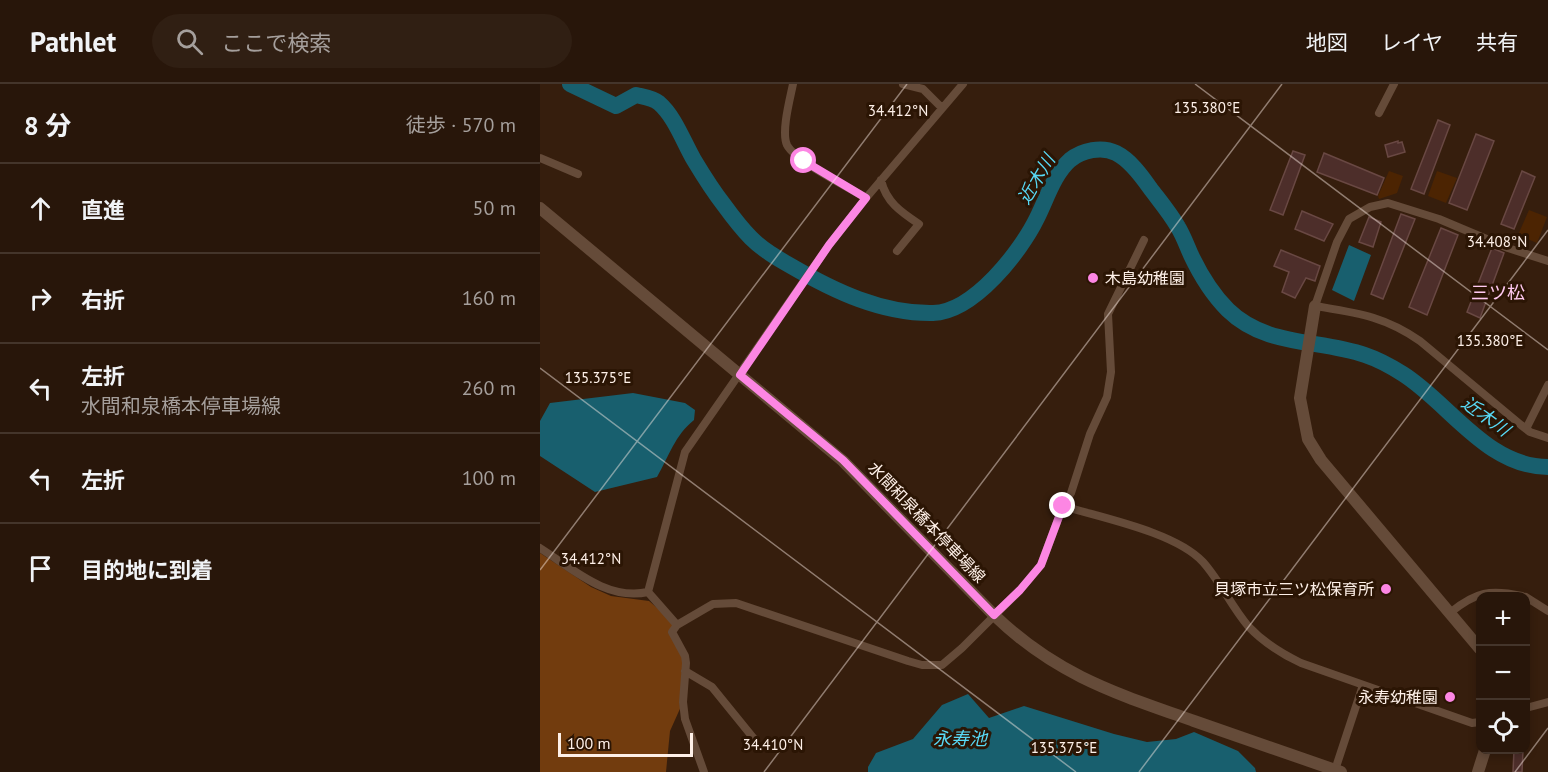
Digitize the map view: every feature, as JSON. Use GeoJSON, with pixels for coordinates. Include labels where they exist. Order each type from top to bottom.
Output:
{"type":"FeatureCollection","features":[{"type":"Feature","properties":{"kind":"main road","name":"水間和泉橋本停車場線"},"geometry":{"type":"LineString","coordinates":[[540,208],[843,460],[994,615],[1039,653],[1099,686],[1338,771]]}},
{"type":"Feature","properties":{"kind":"main road"},"geometry":{"type":"LineString","coordinates":[[1314,311],[1300,398],[1308,439],[1321,460],[1478,646]]}},
{"type":"Feature","properties":{"kind":"main road"},"geometry":{"type":"LineString","coordinates":[[1478,772],[1484,754]]}},
{"type":"Feature","properties":{"kind":"street"},"geometry":{"type":"LineString","coordinates":[[793,84],[787,120],[788,147],[804,161],[866,198]]}},
{"type":"Feature","properties":{"kind":"street"},"geometry":{"type":"LineString","coordinates":[[903,84],[923,89],[942,108]]}},
{"type":"Feature","properties":{"kind":"street"},"geometry":{"type":"LineString","coordinates":[[648,592],[685,452],[829,245],[963,84]]}},
{"type":"Feature","properties":{"kind":"street"},"geometry":{"type":"LineString","coordinates":[[1379,113],[1394,84]]}},
{"type":"Feature","properties":{"kind":"street"},"geometry":{"type":"LineString","coordinates":[[540,158],[578,174]]}},
{"type":"Feature","properties":{"kind":"street"},"geometry":{"type":"LineString","coordinates":[[881,180],[889,201],[919,224],[897,251]]}},
{"type":"Feature","properties":{"kind":"street"},"geometry":{"type":"LineString","coordinates":[[1548,261],[1508,248],[1430,216],[1388,203],[1370,207],[1349,219],[1337,242],[1314,311],[1367,315],[1390,322],[1405,330],[1526,429],[1542,438],[1548,438]]}},
{"type":"Feature","properties":{"kind":"street"},"geometry":{"type":"LineString","coordinates":[[704,772],[685,719],[683,702],[685,656],[672,632],[677,625],[713,604],[736,603],[908,661],[922,665],[942,665],[1020,590],[1041,565],[1063,506],[1071,493],[1090,434],[1107,397],[1111,372],[1108,314],[1144,240]]}},
{"type":"Feature","properties":{"kind":"street"},"geometry":{"type":"LineString","coordinates":[[1526,429],[1548,386]]}},
{"type":"Feature","properties":{"kind":"street"},"geometry":{"type":"LineString","coordinates":[[1063,506],[1167,538],[1184,547],[1203,562],[1249,626],[1282,654],[1363,685],[1476,722]]}},
{"type":"Feature","properties":{"kind":"street"},"geometry":{"type":"LineString","coordinates":[[540,548],[591,582],[612,592],[636,595],[648,592]]}},
{"type":"Feature","properties":{"kind":"street"},"geometry":{"type":"LineString","coordinates":[[648,592],[677,625]]}},
{"type":"Feature","properties":{"kind":"street"},"geometry":{"type":"LineString","coordinates":[[1451,612],[1467,599],[1476,596]]}},
{"type":"Feature","properties":{"kind":"street"},"geometry":{"type":"LineString","coordinates":[[1530,600],[1548,611]]}},
{"type":"Feature","properties":{"kind":"street"},"geometry":{"type":"LineString","coordinates":[[685,671],[712,687],[755,740]]}},
{"type":"Feature","properties":{"kind":"street"},"geometry":{"type":"LineString","coordinates":[[1338,771],[1363,685]]}},
{"type":"Feature","properties":{"kind":"street"},"geometry":{"type":"LineString","coordinates":[[1530,707],[1548,702]]}},
{"type":"Feature","properties":{"kind":"shaded area"},"geometry":{"type":"Polygon","coordinates":[[[1389,171],[1403,176],[1397,193],[1379,199],[1378,196],[1389,171]]]}},
{"type":"Feature","properties":{"kind":"shaded area"},"geometry":{"type":"Polygon","coordinates":[[[1437,171],[1457,178],[1446,203],[1428,196],[1437,171]]]}},
{"type":"Feature","properties":{"kind":"shaded area"},"geometry":{"type":"Polygon","coordinates":[[[1529,210],[1547,217],[1537,243],[1518,235],[1529,210]]]}},
{"type":"Feature","properties":{"kind":"shaded area"},"geometry":{"type":"Polygon","coordinates":[[[540,553],[591,587],[611,596],[649,601],[677,625],[672,632],[686,663],[683,702],[670,731],[666,772],[540,772],[540,553]]]}},
{"type":"Feature","properties":{"kind":"water"},"geometry":{"type":"Polygon","coordinates":[[[1349,245],[1371,255],[1354,301],[1332,290],[1349,245]]]}},
{"type":"Feature","properties":{"kind":"water"},"geometry":{"type":"Polygon","coordinates":[[[633,393],[685,403],[695,410],[694,420],[677,439],[657,477],[595,492],[540,456],[540,421],[550,403],[633,393]]]}},
{"type":"Feature","properties":{"kind":"water","name":"永寿池"},"geometry":{"type":"Polygon","coordinates":[[[968,694],[989,718],[1024,706],[1147,742],[1176,739],[1194,732],[1238,751],[1255,768],[1256,772],[868,772],[868,767],[876,753],[913,739],[942,705],[968,694]]]}},
{"type":"Feature","properties":{"kind":"building"},"geometry":{"type":"Polygon","coordinates":[[[1438,120],[1450,125],[1424,194],[1411,189],[1438,120]]]}},
{"type":"Feature","properties":{"kind":"building"},"geometry":{"type":"Polygon","coordinates":[[[1476,134],[1494,141],[1467,210],[1449,203],[1476,134]]]}},
{"type":"Feature","properties":{"kind":"building"},"geometry":{"type":"Polygon","coordinates":[[[1398,141],[1398,143],[1402,142],[1405,152],[1388,157],[1385,145],[1398,141]]]}},
{"type":"Feature","properties":{"kind":"building"},"geometry":{"type":"Polygon","coordinates":[[[1293,151],[1305,155],[1283,215],[1270,210],[1293,151]]]}},
{"type":"Feature","properties":{"kind":"building"},"geometry":{"type":"Polygon","coordinates":[[[1324,153],[1384,178],[1377,195],[1317,172],[1324,153]]]}},
{"type":"Feature","properties":{"kind":"building"},"geometry":{"type":"Polygon","coordinates":[[[1522,171],[1535,177],[1514,229],[1501,224],[1522,171]]]}},
{"type":"Feature","properties":{"kind":"building"},"geometry":{"type":"Polygon","coordinates":[[[1302,211],[1333,224],[1324,241],[1295,229],[1302,211]]]}},
{"type":"Feature","properties":{"kind":"building"},"geometry":{"type":"Polygon","coordinates":[[[1401,214],[1415,219],[1383,299],[1371,294],[1401,214]]]}},
{"type":"Feature","properties":{"kind":"building"},"geometry":{"type":"Polygon","coordinates":[[[1369,217],[1381,222],[1373,247],[1359,242],[1369,217]]]}},
{"type":"Feature","properties":{"kind":"building"},"geometry":{"type":"Polygon","coordinates":[[[1441,228],[1458,235],[1427,315],[1409,307],[1441,228]]]}},
{"type":"Feature","properties":{"kind":"building"},"geometry":{"type":"Polygon","coordinates":[[[1492,248],[1504,253],[1480,318],[1467,312],[1492,248]]]}},
{"type":"Feature","properties":{"kind":"building"},"geometry":{"type":"Polygon","coordinates":[[[1281,250],[1320,266],[1315,281],[1306,278],[1295,298],[1282,292],[1289,272],[1274,266],[1281,250]]]}},
{"type":"Feature","properties":{"kind":"building"},"geometry":{"type":"Polygon","coordinates":[[[1514,754],[1523,754],[1522,772],[1513,772],[1514,754]]]}},
{"type":"Feature","properties":{"kind":"waterway","name":"近木川"},"geometry":{"type":"LineString","coordinates":[[570,84],[616,106],[636,95],[657,101],[674,122],[694,160],[716,194],[740,226],[760,246],[775,257],[824,284],[859,299],[895,310],[933,313],[949,310],[980,291],[1020,247],[1064,166],[1080,154],[1092,150],[1116,153],[1131,164],[1143,178],[1182,233],[1198,270],[1212,291],[1228,310],[1243,322],[1276,336],[1347,350],[1379,361],[1420,386],[1470,431],[1506,457],[1526,464],[1548,467]]}},
{"type":"Feature","properties":{"kind":"place","name":"木島幼稚園"},"geometry":{"type":"Point","coordinates":[1093,278]}},
{"type":"Feature","properties":{"kind":"place","name":"貝塚市立三ツ松保育所"},"geometry":{"type":"Point","coordinates":[1386,589]}},
{"type":"Feature","properties":{"kind":"place","name":"永寿幼稚園"},"geometry":{"type":"Point","coordinates":[1450,697]}},
{"type":"Feature","properties":{"kind":"district","name":"三ツ松"},"geometry":{"type":"Point","coordinates":[1498,292]}},
{"type":"Feature","properties":{"kind":"route"},"geometry":{"type":"LineString","coordinates":[[804,161],[866,198],[829,245],[740,375],[843,460],[994,615],[1020,590],[1041,565],[1063,506]]}}]}
